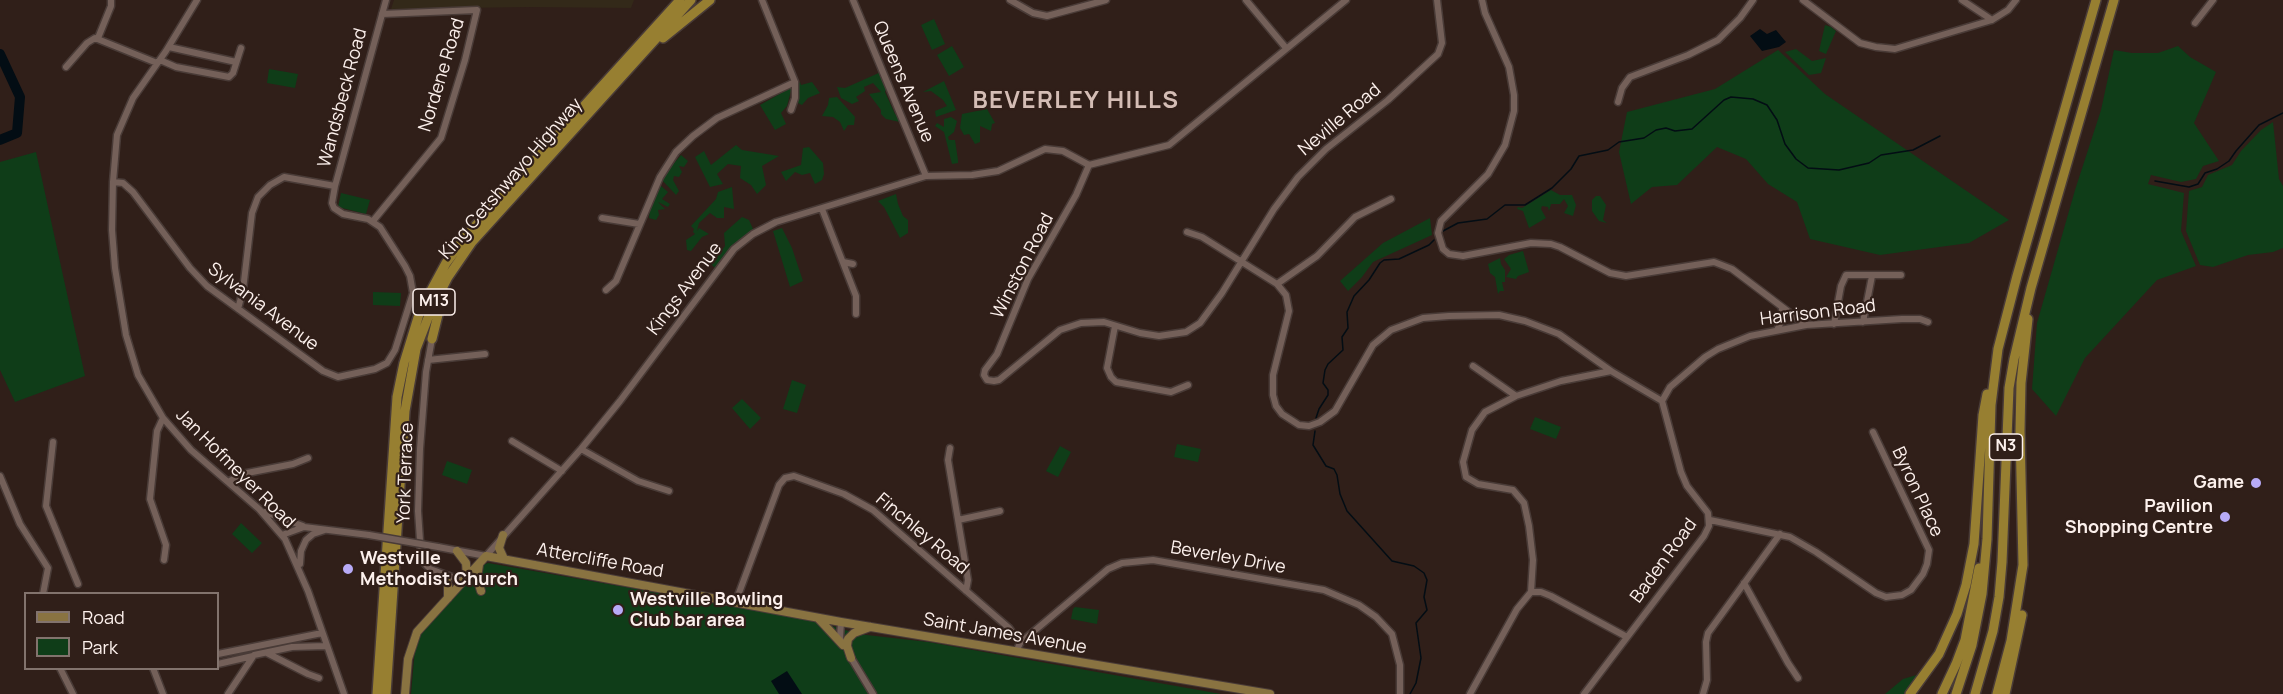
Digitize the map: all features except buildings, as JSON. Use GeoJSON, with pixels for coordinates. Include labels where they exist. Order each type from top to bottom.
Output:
{"type":"FeatureCollection","features":[{"type":"Feature","properties":{"kind":"highway"},"geometry":{"type":"LineString","coordinates":[[641,49],[678,0]]}},
{"type":"Feature","properties":{"kind":"highway","name":"King Cetshwayo Highway"},"geometry":{"type":"LineString","coordinates":[[377,694],[397,397],[404,363],[420,311],[446,263],[467,235],[641,49],[691,0]]}},
{"type":"Feature","properties":{"kind":"highway"},"geometry":{"type":"LineString","coordinates":[[641,49],[710,0]]}},
{"type":"Feature","properties":{"kind":"highway","name":"N3"},"geometry":{"type":"LineString","coordinates":[[1956,694],[1972,645],[1982,594],[1987,539],[1994,370],[2003,326],[2096,0]]}},
{"type":"Feature","properties":{"kind":"highway","name":"N3"},"geometry":{"type":"LineString","coordinates":[[1975,694],[1993,631],[1999,597],[2009,388],[2016,350],[2031,288],[2114,0]]}},
{"type":"Feature","properties":{"kind":"highway","name":"King Cetshwayo Highway"},"geometry":{"type":"LineString","coordinates":[[386,694],[407,391],[423,328],[448,277],[477,236],[641,49]]}},
{"type":"Feature","properties":{"kind":"highway"},"geometry":{"type":"LineString","coordinates":[[432,339],[448,277]]}},
{"type":"Feature","properties":{"kind":"highway"},"geometry":{"type":"LineString","coordinates":[[2005,694],[2026,582],[2023,565],[2020,383],[2031,288]]}},
{"type":"Feature","properties":{"kind":"highway"},"geometry":{"type":"LineString","coordinates":[[1910,694],[1939,654],[1964,593],[1974,544],[1983,415],[1994,370]]}},
{"type":"Feature","properties":{"kind":"highway"},"geometry":{"type":"LineString","coordinates":[[1942,694],[1956,664],[1967,631],[1975,595],[1987,502]]}},
{"type":"Feature","properties":{"kind":"highway"},"geometry":{"type":"LineString","coordinates":[[1997,694],[2011,641],[2023,565]]}},
{"type":"Feature","properties":{"kind":"main road"},"geometry":{"type":"LineString","coordinates":[[503,535],[500,548],[504,559]]}},
{"type":"Feature","properties":{"kind":"main road"},"geometry":{"type":"LineString","coordinates":[[457,551],[466,563],[465,579]]}},
{"type":"Feature","properties":{"kind":"main road"},"geometry":{"type":"LineString","coordinates":[[405,694],[408,659],[420,627],[486,556]]}},
{"type":"Feature","properties":{"kind":"main road","name":"Attercliffe Road"},"geometry":{"type":"LineString","coordinates":[[486,556],[736,601]]}},
{"type":"Feature","properties":{"kind":"main road"},"geometry":{"type":"LineString","coordinates":[[479,564],[477,578],[481,591]]}},
{"type":"Feature","properties":{"kind":"main road"},"geometry":{"type":"LineString","coordinates":[[445,575],[448,598]]}},
{"type":"Feature","properties":{"kind":"main road","name":"Saint James Avenue"},"geometry":{"type":"LineString","coordinates":[[736,601],[871,627],[1018,647],[1270,694]]}},
{"type":"Feature","properties":{"kind":"main road"},"geometry":{"type":"LineString","coordinates":[[818,618],[843,645]]}},
{"type":"Feature","properties":{"kind":"main road"},"geometry":{"type":"LineString","coordinates":[[851,658],[847,646],[848,639],[854,633],[871,627]]}},
{"type":"Feature","properties":{"kind":"street"},"geometry":{"type":"LineString","coordinates":[[98,38],[111,6],[111,0]]}},
{"type":"Feature","properties":{"kind":"street","name":"Jan Hofmeyer Road"},"geometry":{"type":"LineString","coordinates":[[197,0],[169,47],[133,98],[119,126],[112,182],[113,250],[126,335],[138,375],[163,418],[184,443],[259,509],[282,535],[300,569],[344,694]]}},
{"type":"Feature","properties":{"kind":"street","name":"Wandsbeck Road"},"geometry":{"type":"LineString","coordinates":[[238,309],[243,290],[252,213],[258,197],[270,185],[284,177],[335,186],[386,0]]}},
{"type":"Feature","properties":{"kind":"street"},"geometry":{"type":"LineString","coordinates":[[762,0],[795,82],[795,98],[791,110]]}},
{"type":"Feature","properties":{"kind":"street","name":"Queens Avenue"},"geometry":{"type":"LineString","coordinates":[[853,0],[926,176]]}},
{"type":"Feature","properties":{"kind":"street"},"geometry":{"type":"LineString","coordinates":[[1010,0],[1033,14],[1047,16],[1106,0]]}},
{"type":"Feature","properties":{"kind":"street"},"geometry":{"type":"LineString","coordinates":[[1246,0],[1286,48]]}},
{"type":"Feature","properties":{"kind":"street"},"geometry":{"type":"LineString","coordinates":[[1089,165],[1168,145],[1346,0]]}},
{"type":"Feature","properties":{"kind":"street","name":"Neville Road"},"geometry":{"type":"LineString","coordinates":[[1241,263],[1274,209],[1298,177],[1326,149],[1434,60],[1442,43],[1437,0]]}},
{"type":"Feature","properties":{"kind":"street"},"geometry":{"type":"LineString","coordinates":[[1482,0],[1485,13],[1509,67],[1514,95],[1514,111],[1505,146],[1488,174],[1441,221],[1438,233],[1443,249],[1449,254],[1464,256],[1531,243],[1551,244],[1610,273],[1626,276],[1714,262],[1732,269],[1806,325]]}},
{"type":"Feature","properties":{"kind":"street"},"geometry":{"type":"LineString","coordinates":[[1618,102],[1622,88],[1630,77],[1688,55],[1718,40],[1740,18],[1753,0]]}},
{"type":"Feature","properties":{"kind":"street"},"geometry":{"type":"LineString","coordinates":[[1803,0],[1851,38],[1868,46],[1885,49],[1909,46],[1992,20],[2008,10],[2016,0]]}},
{"type":"Feature","properties":{"kind":"street"},"geometry":{"type":"LineString","coordinates":[[1962,0],[1992,20]]}},
{"type":"Feature","properties":{"kind":"street"},"geometry":{"type":"LineString","coordinates":[[2195,23],[2213,0]]}},
{"type":"Feature","properties":{"kind":"street","name":"Nordene Road"},"geometry":{"type":"LineString","coordinates":[[374,221],[438,143],[454,98],[477,9],[382,14]]}},
{"type":"Feature","properties":{"kind":"street"},"geometry":{"type":"LineString","coordinates":[[66,67],[89,40],[98,38],[159,62],[228,77],[232,75],[241,48]]}},
{"type":"Feature","properties":{"kind":"street"},"geometry":{"type":"LineString","coordinates":[[169,47],[236,62]]}},
{"type":"Feature","properties":{"kind":"street"},"geometry":{"type":"LineString","coordinates":[[606,290],[616,280],[663,172],[685,143],[717,118],[795,82]]}},
{"type":"Feature","properties":{"kind":"street","name":"Kings Avenue"},"geometry":{"type":"LineString","coordinates":[[486,556],[562,471],[620,401],[734,249],[753,234],[776,222],[926,176],[986,174],[1008,168],[1034,153],[1050,149],[1063,152],[1089,165]]}},
{"type":"Feature","properties":{"kind":"street","name":"Winston Road"},"geometry":{"type":"LineString","coordinates":[[1089,165],[1076,195],[1025,286],[997,354],[985,370],[984,375],[990,381],[999,380],[1060,330],[1089,321],[1104,322],[1152,336],[1186,332],[1200,323],[1209,313],[1241,263]]}},
{"type":"Feature","properties":{"kind":"street","name":"Sylvania Avenue"},"geometry":{"type":"LineString","coordinates":[[112,182],[123,183],[133,192],[197,276],[238,309],[328,374],[342,376],[384,366],[393,355],[412,297],[413,285],[405,266],[383,230],[374,221]]}},
{"type":"Feature","properties":{"kind":"street"},"geometry":{"type":"LineString","coordinates":[[335,186],[332,202],[336,210],[374,221]]}},
{"type":"Feature","properties":{"kind":"street"},"geometry":{"type":"LineString","coordinates":[[1276,284],[1317,256],[1355,217],[1391,199]]}},
{"type":"Feature","properties":{"kind":"street"},"geometry":{"type":"LineString","coordinates":[[822,209],[856,296],[856,314]]}},
{"type":"Feature","properties":{"kind":"street"},"geometry":{"type":"LineString","coordinates":[[602,218],[639,224]]}},
{"type":"Feature","properties":{"kind":"street"},"geometry":{"type":"LineString","coordinates":[[1187,232],[1202,237],[1276,284],[1286,295],[1289,311],[1274,375],[1273,395],[1276,406],[1282,414],[1299,425],[1310,426],[1335,411],[1373,345],[1391,330],[1423,318],[1498,315],[1525,321],[1559,334],[1611,371],[1662,401]]}},
{"type":"Feature","properties":{"kind":"street"},"geometry":{"type":"LineString","coordinates":[[843,262],[853,264]]}},
{"type":"Feature","properties":{"kind":"street"},"geometry":{"type":"LineString","coordinates":[[1834,324],[1844,277],[1855,274],[1901,275]]}},
{"type":"Feature","properties":{"kind":"street"},"geometry":{"type":"LineString","coordinates":[[1863,322],[1872,276]]}},
{"type":"Feature","properties":{"kind":"street"},"geometry":{"type":"LineString","coordinates":[[1777,330],[1782,319],[1782,308]]}},
{"type":"Feature","properties":{"kind":"street","name":"Harrison Road"},"geometry":{"type":"LineString","coordinates":[[1662,401],[1670,387],[1718,349],[1750,336],[1806,325],[1902,319],[1920,319],[1928,322]]}},
{"type":"Feature","properties":{"kind":"street"},"geometry":{"type":"LineString","coordinates":[[1115,326],[1107,368],[1111,378],[1122,384],[1172,392],[1188,385]]}},
{"type":"Feature","properties":{"kind":"street","name":"York Terrace"},"geometry":{"type":"LineString","coordinates":[[432,339],[420,449],[418,500],[420,536],[424,563],[430,569],[465,579]]}},
{"type":"Feature","properties":{"kind":"street"},"geometry":{"type":"LineString","coordinates":[[428,360],[485,354]]}},
{"type":"Feature","properties":{"kind":"street"},"geometry":{"type":"LineString","coordinates":[[1473,366],[1516,396]]}},
{"type":"Feature","properties":{"kind":"street"},"geometry":{"type":"LineString","coordinates":[[1470,694],[1517,609],[1531,592],[1533,560],[1524,503],[1513,490],[1473,483],[1466,477],[1463,467],[1469,440],[1479,418],[1492,407],[1560,381],[1611,371]]}},
{"type":"Feature","properties":{"kind":"street","name":"Baden Road"},"geometry":{"type":"LineString","coordinates":[[1584,694],[1704,536],[1710,520],[1704,507],[1683,478],[1662,401]]}},
{"type":"Feature","properties":{"kind":"street"},"geometry":{"type":"LineString","coordinates":[[163,418],[157,431],[150,499],[166,544],[164,560]]}},
{"type":"Feature","properties":{"kind":"street","name":"Byron Place"},"geometry":{"type":"LineString","coordinates":[[1710,520],[1780,534],[1801,542],[1876,593],[1886,597],[1894,597],[1911,590],[1923,574],[1929,550],[1873,432]]}},
{"type":"Feature","properties":{"kind":"street"},"geometry":{"type":"LineString","coordinates":[[512,441],[562,471]]}},
{"type":"Feature","properties":{"kind":"street"},"geometry":{"type":"LineString","coordinates":[[53,442],[46,507],[78,584]]}},
{"type":"Feature","properties":{"kind":"street"},"geometry":{"type":"LineString","coordinates":[[950,448],[948,460],[968,580],[966,591]]}},
{"type":"Feature","properties":{"kind":"street"},"geometry":{"type":"LineString","coordinates":[[580,449],[639,481],[669,491]]}},
{"type":"Feature","properties":{"kind":"street"},"geometry":{"type":"LineString","coordinates":[[228,482],[242,474],[293,464],[308,458]]}},
{"type":"Feature","properties":{"kind":"street"},"geometry":{"type":"LineString","coordinates":[[0,476],[20,524],[48,568],[43,592]]}},
{"type":"Feature","properties":{"kind":"street","name":"Finchley Road"},"geometry":{"type":"LineString","coordinates":[[736,601],[779,485],[788,476],[805,478],[844,494],[873,510],[1009,628],[1018,647]]}},
{"type":"Feature","properties":{"kind":"street"},"geometry":{"type":"LineString","coordinates":[[259,509],[283,520],[309,527]]}},
{"type":"Feature","properties":{"kind":"street"},"geometry":{"type":"LineString","coordinates":[[958,520],[1000,511]]}},
{"type":"Feature","properties":{"kind":"street","name":"Attercliffe Road"},"geometry":{"type":"LineString","coordinates":[[282,535],[309,527],[369,535],[486,556]]}},
{"type":"Feature","properties":{"kind":"street"},"geometry":{"type":"LineString","coordinates":[[300,569],[301,551],[306,540],[313,534],[328,529]]}},
{"type":"Feature","properties":{"kind":"street"},"geometry":{"type":"LineString","coordinates":[[1703,694],[1707,680],[1707,637],[1780,534]]}},
{"type":"Feature","properties":{"kind":"street","name":"Beverley Drive"},"geometry":{"type":"LineString","coordinates":[[1018,647],[1108,569],[1122,562],[1153,560],[1324,590],[1359,605],[1376,617],[1392,634],[1400,665],[1400,694]]}},
{"type":"Feature","properties":{"kind":"street"},"geometry":{"type":"LineString","coordinates":[[1744,583],[1798,678]]}},
{"type":"Feature","properties":{"kind":"street"},"geometry":{"type":"LineString","coordinates":[[1531,592],[1541,592],[1551,596],[1627,637]]}},
{"type":"Feature","properties":{"kind":"street"},"geometry":{"type":"LineString","coordinates":[[841,622],[840,638],[843,645],[873,694]]}},
{"type":"Feature","properties":{"kind":"street"},"geometry":{"type":"LineString","coordinates":[[219,654],[322,633]]}},
{"type":"Feature","properties":{"kind":"street"},"geometry":{"type":"LineString","coordinates":[[219,664],[292,647],[326,646]]}},
{"type":"Feature","properties":{"kind":"street"},"geometry":{"type":"LineString","coordinates":[[267,652],[319,678]]}},
{"type":"Feature","properties":{"kind":"street"},"geometry":{"type":"LineString","coordinates":[[228,694],[254,656]]}},
{"type":"Feature","properties":{"kind":"street"},"geometry":{"type":"LineString","coordinates":[[61,670],[73,694]]}},
{"type":"Feature","properties":{"kind":"street"},"geometry":{"type":"LineString","coordinates":[[153,670],[163,694]]}},
{"type":"Feature","properties":{"kind":"shaded area"},"geometry":{"type":"Polygon","coordinates":[[[394,0],[634,0],[631,8],[391,9],[394,0]]]}},
{"type":"Feature","properties":{"kind":"shaded area"},"geometry":{"type":"Polygon","coordinates":[[[1760,29],[1767,34],[1776,30],[1786,42],[1779,47],[1762,51],[1750,36],[1760,29]]]}},
{"type":"Feature","properties":{"kind":"shaded area"},"geometry":{"type":"Polygon","coordinates":[[[787,671],[802,694],[779,694],[771,681],[787,671]]]}},
{"type":"Feature","properties":{"kind":"green space"},"geometry":{"type":"Polygon","coordinates":[[[934,19],[945,44],[932,50],[921,25],[934,19]]]}},
{"type":"Feature","properties":{"kind":"green space"},"geometry":{"type":"Polygon","coordinates":[[[1825,25],[1836,31],[1826,54],[1819,51],[1825,25]]]}},
{"type":"Feature","properties":{"kind":"green space"},"geometry":{"type":"Polygon","coordinates":[[[952,46],[964,67],[949,76],[937,55],[952,46]]]}},
{"type":"Feature","properties":{"kind":"green space"},"geometry":{"type":"Polygon","coordinates":[[[2178,46],[2190,57],[2216,72],[2194,123],[2219,161],[2203,166],[2196,179],[2181,182],[2151,175],[2148,184],[2184,193],[2181,231],[2196,266],[2157,280],[2085,358],[2056,416],[2032,389],[2037,323],[2075,190],[2101,110],[2114,50],[2158,53],[2178,46]]]}},
{"type":"Feature","properties":{"kind":"green space"},"geometry":{"type":"Polygon","coordinates":[[[1796,49],[1812,61],[1826,58],[1821,73],[1809,75],[1785,52],[1796,49]]]}},
{"type":"Feature","properties":{"kind":"green space"},"geometry":{"type":"Polygon","coordinates":[[[1778,50],[1825,94],[2009,220],[1969,243],[1880,255],[1810,239],[1797,202],[1768,184],[1746,159],[1717,147],[1677,185],[1652,187],[1631,204],[1619,152],[1627,112],[1715,89],[1778,50]]]}},
{"type":"Feature","properties":{"kind":"green space"},"geometry":{"type":"Polygon","coordinates":[[[269,69],[298,74],[295,88],[267,83],[269,69]]]}},
{"type":"Feature","properties":{"kind":"green space"},"geometry":{"type":"Polygon","coordinates":[[[881,72],[887,87],[885,92],[895,114],[900,117],[900,122],[886,119],[881,114],[881,110],[869,94],[881,92],[873,83],[864,87],[865,91],[856,97],[859,101],[852,104],[841,98],[837,87],[845,88],[881,72]]]}},
{"type":"Feature","properties":{"kind":"green space"},"geometry":{"type":"Polygon","coordinates":[[[944,81],[956,110],[936,117],[935,111],[947,106],[931,91],[923,92],[944,81]]]}},
{"type":"Feature","properties":{"kind":"green space"},"geometry":{"type":"Polygon","coordinates":[[[800,82],[801,85],[812,82],[820,93],[808,98],[802,105],[796,102],[796,88],[800,82]]]}},
{"type":"Feature","properties":{"kind":"green space"},"geometry":{"type":"Polygon","coordinates":[[[792,87],[787,106],[781,113],[786,124],[775,130],[760,105],[792,87]]]}},
{"type":"Feature","properties":{"kind":"green space"},"geometry":{"type":"Polygon","coordinates":[[[837,97],[855,117],[854,125],[848,125],[844,131],[840,122],[833,117],[822,116],[829,98],[837,97]]]}},
{"type":"Feature","properties":{"kind":"green space"},"geometry":{"type":"Polygon","coordinates":[[[987,109],[995,123],[992,124],[991,131],[980,126],[980,142],[975,144],[969,134],[964,135],[960,128],[962,114],[987,109]]]}},
{"type":"Feature","properties":{"kind":"green space"},"geometry":{"type":"Polygon","coordinates":[[[951,117],[957,121],[954,132],[948,137],[949,140],[955,140],[958,160],[958,163],[952,164],[944,132],[935,126],[937,123],[944,127],[944,119],[951,117]]]}},
{"type":"Feature","properties":{"kind":"green space"},"geometry":{"type":"Polygon","coordinates":[[[2273,122],[2279,179],[2283,186],[2283,248],[2273,252],[2248,255],[2213,267],[2200,265],[2186,231],[2189,191],[2202,187],[2208,175],[2232,165],[2241,151],[2261,130],[2273,122]]]}},
{"type":"Feature","properties":{"kind":"green space"},"geometry":{"type":"Polygon","coordinates":[[[736,145],[742,150],[779,156],[762,166],[766,185],[757,194],[751,185],[740,178],[741,166],[728,164],[717,174],[723,184],[710,187],[695,157],[704,151],[711,165],[736,145]]]}},
{"type":"Feature","properties":{"kind":"green space"},"geometry":{"type":"Polygon","coordinates":[[[809,147],[823,163],[822,180],[815,184],[810,173],[802,175],[795,172],[786,181],[781,172],[801,165],[803,148],[809,147]]]}},
{"type":"Feature","properties":{"kind":"green space"},"geometry":{"type":"Polygon","coordinates":[[[36,152],[85,376],[15,402],[0,370],[0,162],[36,152]]]}},
{"type":"Feature","properties":{"kind":"green space"},"geometry":{"type":"Polygon","coordinates":[[[681,155],[688,161],[684,167],[679,166],[682,172],[679,177],[674,176],[673,180],[679,191],[676,195],[662,180],[681,155]]]}},
{"type":"Feature","properties":{"kind":"green space"},"geometry":{"type":"Polygon","coordinates":[[[660,185],[668,192],[662,199],[670,204],[668,207],[658,202],[665,209],[658,210],[659,215],[656,220],[649,218],[651,200],[660,185]]]}},
{"type":"Feature","properties":{"kind":"green space"},"geometry":{"type":"Polygon","coordinates":[[[732,187],[734,209],[724,207],[724,218],[717,218],[710,213],[699,223],[697,231],[699,228],[709,234],[702,237],[691,251],[687,250],[686,240],[695,234],[691,226],[716,199],[718,192],[732,187]]]}},
{"type":"Feature","properties":{"kind":"green space"},"geometry":{"type":"Polygon","coordinates":[[[1551,190],[1560,195],[1572,195],[1576,205],[1573,216],[1564,213],[1568,206],[1564,199],[1560,204],[1551,204],[1549,211],[1548,207],[1542,206],[1541,209],[1546,218],[1529,228],[1523,211],[1517,209],[1518,207],[1522,208],[1551,190]]]}},
{"type":"Feature","properties":{"kind":"green space"},"geometry":{"type":"Polygon","coordinates":[[[341,193],[370,200],[366,214],[338,207],[341,193]]]}},
{"type":"Feature","properties":{"kind":"green space"},"geometry":{"type":"Polygon","coordinates":[[[896,194],[903,216],[908,220],[908,233],[900,238],[884,207],[878,201],[896,194]]]}},
{"type":"Feature","properties":{"kind":"green space"},"geometry":{"type":"Polygon","coordinates":[[[1600,196],[1606,205],[1603,220],[1607,223],[1599,221],[1592,211],[1592,200],[1600,196]]]}},
{"type":"Feature","properties":{"kind":"green space"},"geometry":{"type":"Polygon","coordinates":[[[742,217],[749,220],[753,229],[715,268],[709,262],[712,258],[717,257],[725,246],[724,233],[742,217]]]}},
{"type":"Feature","properties":{"kind":"green space"},"geometry":{"type":"Polygon","coordinates":[[[1430,218],[1432,235],[1373,262],[1348,291],[1340,281],[1383,243],[1430,218]]]}},
{"type":"Feature","properties":{"kind":"green space"},"geometry":{"type":"Polygon","coordinates":[[[782,228],[792,248],[803,281],[790,287],[773,231],[782,228]]]}},
{"type":"Feature","properties":{"kind":"green space"},"geometry":{"type":"Polygon","coordinates":[[[1523,251],[1529,272],[1516,279],[1506,277],[1511,269],[1504,259],[1523,251]]]}},
{"type":"Feature","properties":{"kind":"green space"},"geometry":{"type":"Polygon","coordinates":[[[1500,258],[1505,270],[1505,282],[1502,282],[1504,291],[1498,294],[1495,277],[1490,273],[1488,264],[1500,258]]]}},
{"type":"Feature","properties":{"kind":"green space"},"geometry":{"type":"Polygon","coordinates":[[[373,292],[401,293],[400,306],[373,305],[373,292]]]}},
{"type":"Feature","properties":{"kind":"green space"},"geometry":{"type":"Polygon","coordinates":[[[792,380],[806,385],[797,413],[783,409],[792,380]]]}},
{"type":"Feature","properties":{"kind":"green space"},"geometry":{"type":"Polygon","coordinates":[[[742,399],[761,418],[750,429],[732,408],[742,399]]]}},
{"type":"Feature","properties":{"kind":"green space"},"geometry":{"type":"Polygon","coordinates":[[[1535,417],[1561,427],[1556,439],[1530,429],[1535,417]]]}},
{"type":"Feature","properties":{"kind":"green space"},"geometry":{"type":"Polygon","coordinates":[[[1177,444],[1201,449],[1198,462],[1174,457],[1177,444]]]}},
{"type":"Feature","properties":{"kind":"green space"},"geometry":{"type":"Polygon","coordinates":[[[1060,446],[1071,452],[1058,477],[1046,471],[1060,446]]]}},
{"type":"Feature","properties":{"kind":"green space"},"geometry":{"type":"Polygon","coordinates":[[[447,461],[472,470],[467,484],[442,475],[447,461]]]}},
{"type":"Feature","properties":{"kind":"green space"},"geometry":{"type":"Polygon","coordinates":[[[241,523],[262,543],[252,553],[232,534],[241,523]]]}},
{"type":"Feature","properties":{"kind":"green space"},"geometry":{"type":"Polygon","coordinates":[[[488,563],[813,620],[858,634],[928,642],[1221,694],[411,694],[415,648],[421,633],[483,565],[488,563]]]}},
{"type":"Feature","properties":{"kind":"green space"},"geometry":{"type":"Polygon","coordinates":[[[1075,607],[1099,610],[1097,624],[1071,619],[1075,607]]]}},
{"type":"Feature","properties":{"kind":"green space"},"geometry":{"type":"Polygon","coordinates":[[[1920,674],[1905,694],[1885,694],[1903,679],[1920,674]]]}},
{"type":"Feature","properties":{"kind":"waterway"},"geometry":{"type":"LineString","coordinates":[[0,54],[20,97],[17,133],[0,140]]}},
{"type":"Feature","properties":{"kind":"waterway"},"geometry":{"type":"LineString","coordinates":[[1443,231],[1458,223],[1487,219],[1505,205],[1525,205],[1552,188],[1571,169],[1579,156],[1608,150],[1619,142],[1644,138],[1656,130],[1692,129],[1724,100],[1731,97],[1753,99],[1767,105],[1777,120],[1785,144],[1796,159],[1808,168],[1839,170],[1869,163],[1881,155],[1913,150],[1940,136]]}},
{"type":"Feature","properties":{"kind":"waterway"},"geometry":{"type":"LineString","coordinates":[[2155,181],[2189,187],[2198,184],[2205,173],[2229,161],[2259,125],[2283,113]]}},
{"type":"Feature","properties":{"kind":"waterway"},"geometry":{"type":"LineString","coordinates":[[1316,418],[1328,395],[1328,390],[1323,383],[1325,370],[1343,350],[1342,337],[1348,328],[1347,312],[1354,296],[1384,260],[1399,259],[1429,245],[1434,240]]}},
{"type":"Feature","properties":{"kind":"waterway"},"geometry":{"type":"LineString","coordinates":[[1315,431],[1313,445],[1326,466],[1334,469],[1347,511],[1392,561],[1414,566],[1424,573],[1427,580],[1424,597],[1427,610],[1416,623],[1421,658],[1416,683],[1410,694]]}},
{"type":"Feature","properties":{"kind":"place","name":"Game"},"geometry":{"type":"Point","coordinates":[2256,483]}},
{"type":"Feature","properties":{"kind":"place","name":"Pavilion Shopping Centre"},"geometry":{"type":"Point","coordinates":[2225,517]}},
{"type":"Feature","properties":{"kind":"place","name":"Westville Methodist Church"},"geometry":{"type":"Point","coordinates":[348,569]}},
{"type":"Feature","properties":{"kind":"place","name":"Westville Bowling Club bar area"},"geometry":{"type":"Point","coordinates":[618,610]}},
{"type":"Feature","properties":{"kind":"district","name":"BEVERLEY HILLS"},"geometry":{"type":"Point","coordinates":[1076,101]}}]}
